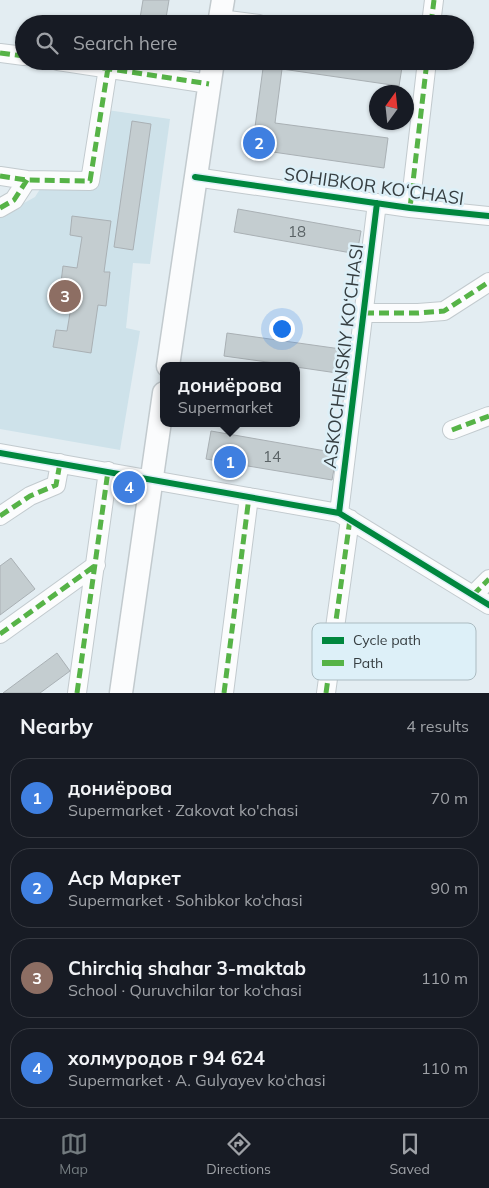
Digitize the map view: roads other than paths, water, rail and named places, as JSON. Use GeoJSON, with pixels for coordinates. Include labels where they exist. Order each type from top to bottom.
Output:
{"type":"FeatureCollection","features":[{"type":"Feature","properties":{"kind":"main road"},"geometry":{"type":"LineString","coordinates":[[169,362],[211,70]]}},
{"type":"Feature","properties":{"kind":"main road"},"geometry":{"type":"LineString","coordinates":[[121,693],[160,419]]}},
{"type":"Feature","properties":{"kind":"street"},"geometry":{"type":"LineString","coordinates":[[432,15],[434,0]]}},
{"type":"Feature","properties":{"kind":"street"},"geometry":{"type":"LineString","coordinates":[[0,53],[15,55]]}},
{"type":"Feature","properties":{"kind":"street"},"geometry":{"type":"LineString","coordinates":[[0,176],[27,180],[90,181],[108,70]]}},
{"type":"Feature","properties":{"kind":"street"},"geometry":{"type":"LineString","coordinates":[[121,70],[209,84]]}},
{"type":"Feature","properties":{"kind":"street"},"geometry":{"type":"LineString","coordinates":[[410,208],[426,70]]}},
{"type":"Feature","properties":{"kind":"street","name":"SOHIBKOR KO‘CHASI"},"geometry":{"type":"LineString","coordinates":[[195,177],[410,208],[489,216]]}},
{"type":"Feature","properties":{"kind":"street"},"geometry":{"type":"LineString","coordinates":[[0,208],[14,200],[27,180]]}},
{"type":"Feature","properties":{"kind":"street","name":"ASKOCHENSKIY KO‘CHASI"},"geometry":{"type":"LineString","coordinates":[[333,623],[377,203]]}},
{"type":"Feature","properties":{"kind":"street"},"geometry":{"type":"LineString","coordinates":[[364,313],[444,311],[489,282]]}},
{"type":"Feature","properties":{"kind":"street"},"geometry":{"type":"LineString","coordinates":[[452,430],[489,416]]}},
{"type":"Feature","properties":{"kind":"street"},"geometry":{"type":"LineString","coordinates":[[0,453],[108,471],[344,516],[489,605]]}},
{"type":"Feature","properties":{"kind":"street"},"geometry":{"type":"LineString","coordinates":[[0,516],[30,496],[56,485],[60,463]]}},
{"type":"Feature","properties":{"kind":"street"},"geometry":{"type":"LineString","coordinates":[[78,693],[108,471]]}},
{"type":"Feature","properties":{"kind":"street"},"geometry":{"type":"LineString","coordinates":[[224,693],[249,497]]}},
{"type":"Feature","properties":{"kind":"street"},"geometry":{"type":"LineString","coordinates":[[0,634],[96,565]]}},
{"type":"Feature","properties":{"kind":"street"},"geometry":{"type":"LineString","coordinates":[[473,594],[489,580]]}},
{"type":"Feature","properties":{"kind":"street","name":"ASKOCHENSKIY KO‘CHASI"},"geometry":{"type":"LineString","coordinates":[[326,693],[327,680]]}},
{"type":"Feature","properties":{"kind":"place","name":"Аср Маркет"},"geometry":{"type":"Point","coordinates":[259,143]}},
{"type":"Feature","properties":{"kind":"place","name":"Chirchiq shahar 3-maktab"},"geometry":{"type":"Point","coordinates":[65,296]}},
{"type":"Feature","properties":{"kind":"place","name":"дониёрова"},"geometry":{"type":"Point","coordinates":[230,462]}},
{"type":"Feature","properties":{"kind":"place","name":"холмуродов г 94 624"},"geometry":{"type":"Point","coordinates":[129,487]}}]}
